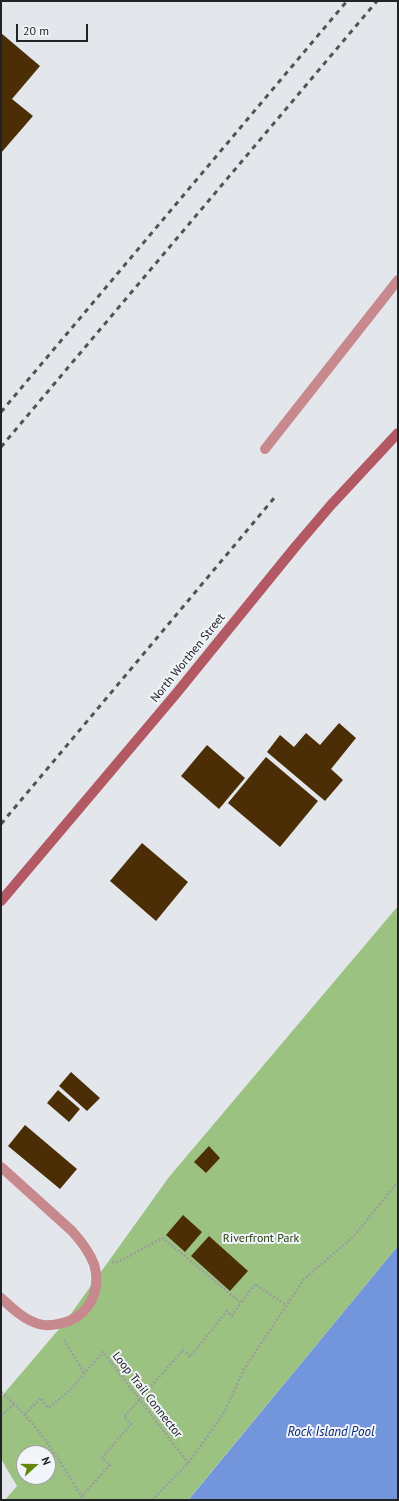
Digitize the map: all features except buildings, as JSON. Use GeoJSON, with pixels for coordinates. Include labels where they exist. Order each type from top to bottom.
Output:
{"type":"FeatureCollection","features":[{"type":"Feature","properties":{"kind":"main road","name":"North Worthen Street"},"geometry":{"type":"LineString","coordinates":[[1,901],[175,695],[296,546],[331,505],[398,433]]}},
{"type":"Feature","properties":{"kind":"main road"},"geometry":{"type":"LineString","coordinates":[[390,443],[398,436]]}},
{"type":"Feature","properties":{"kind":"street"},"geometry":{"type":"LineString","coordinates":[[265,449],[398,280]]}},
{"type":"Feature","properties":{"kind":"street"},"geometry":{"type":"LineString","coordinates":[[1,1167],[72,1231],[88,1252],[96,1275],[96,1284],[88,1307],[74,1319],[54,1325],[40,1325],[29,1320],[19,1314],[1,1298]]}},
{"type":"Feature","properties":{"kind":"path"},"geometry":{"type":"LineString","coordinates":[[152,1500],[188,1463],[226,1409],[244,1369],[304,1279],[353,1237],[398,1182]]}},
{"type":"Feature","properties":{"kind":"path"},"geometry":{"type":"LineString","coordinates":[[93,1264],[118,1262],[163,1238],[241,1303]]}},
{"type":"Feature","properties":{"kind":"path"},"geometry":{"type":"LineString","coordinates":[[82,1496],[110,1465],[102,1458],[132,1424],[124,1417],[183,1350],[190,1357],[227,1311],[232,1316],[255,1284],[286,1305]]}},
{"type":"Feature","properties":{"kind":"path"},"geometry":{"type":"LineString","coordinates":[[54,1325],[85,1374]]}},
{"type":"Feature","properties":{"kind":"path","name":"Loop Trail Connector"},"geometry":{"type":"LineString","coordinates":[[25,1414],[41,1398],[48,1408],[70,1390],[103,1352],[188,1463]]}},
{"type":"Feature","properties":{"kind":"path"},"geometry":{"type":"LineString","coordinates":[[1,1392],[25,1414],[54,1452],[84,1500]]}},
{"type":"Feature","properties":{"kind":"path"},"geometry":{"type":"LineString","coordinates":[[1,1416],[14,1403]]}},
{"type":"Feature","properties":{"kind":"green space","name":"Riverfront Park"},"geometry":{"type":"Polygon","coordinates":[[[398,906],[398,1246],[188,1500],[5,1500],[16,1485],[56,1485],[56,1445],[16,1445],[16,1484],[1,1459],[1,1397],[65,1322],[169,1177],[398,906]]]}},
{"type":"Feature","properties":{"kind":"water","name":"Rock Island Pool"},"geometry":{"type":"Polygon","coordinates":[[[398,1246],[398,1500],[188,1500],[190,1498],[398,1246]]]}},
{"type":"Feature","properties":{"kind":"railway"},"geometry":{"type":"LineString","coordinates":[[1,412],[347,1]]}},
{"type":"Feature","properties":{"kind":"railway"},"geometry":{"type":"LineString","coordinates":[[1,447],[377,1]]}},
{"type":"Feature","properties":{"kind":"railway"},"geometry":{"type":"LineString","coordinates":[[1,824],[275,497]]}}]}
